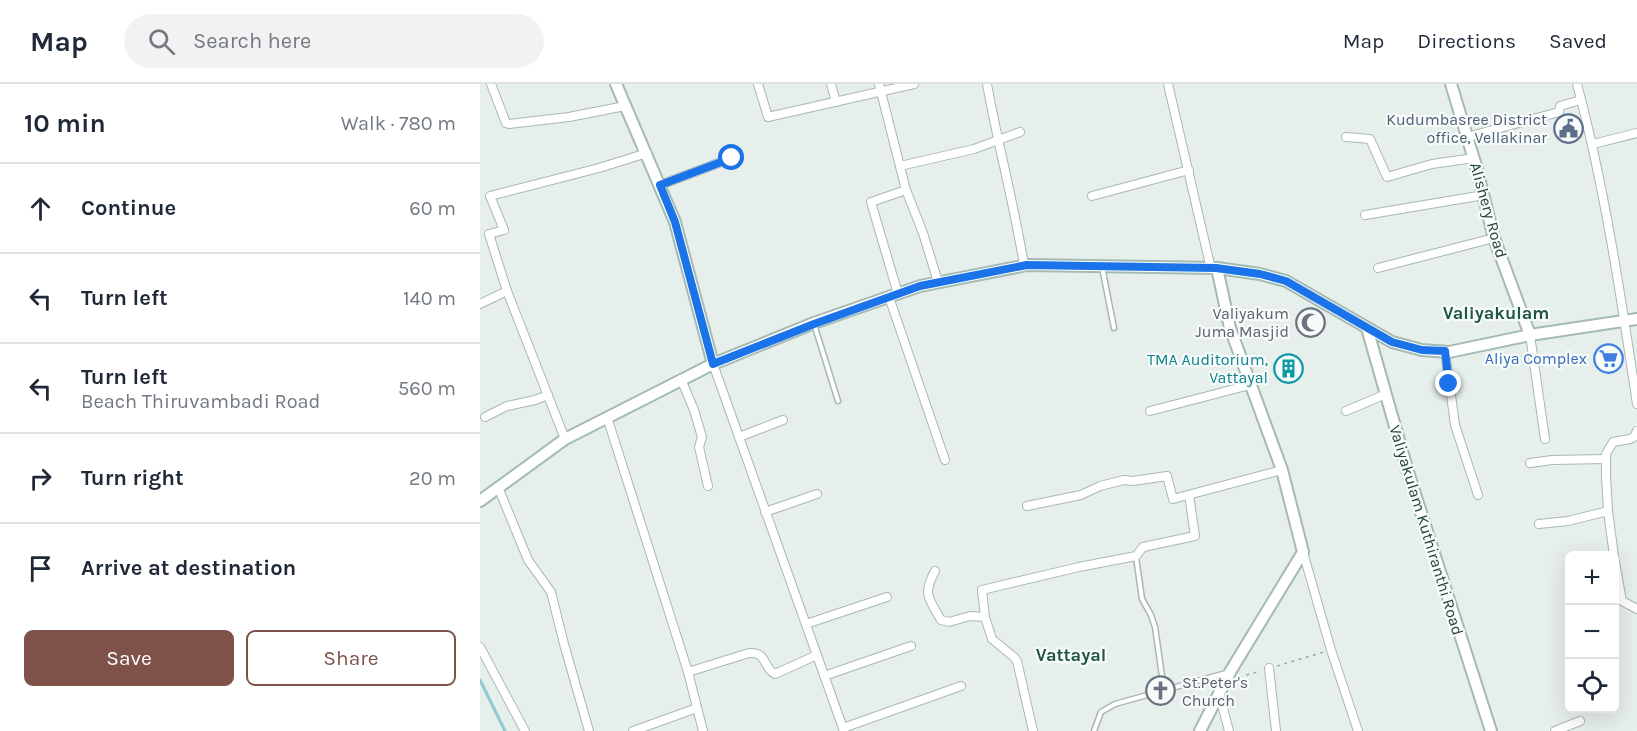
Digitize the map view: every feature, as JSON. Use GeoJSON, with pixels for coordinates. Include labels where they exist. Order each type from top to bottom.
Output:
{"type":"FeatureCollection","features":[{"type":"Feature","properties":{"kind":"main road"},"geometry":{"type":"LineString","coordinates":[[616,84],[675,222],[713,364]]}},
{"type":"Feature","properties":{"kind":"main road","name":"Alishery Road"},"geometry":{"type":"LineString","coordinates":[[1451,84],[1474,158],[1494,238],[1530,335]]}},
{"type":"Feature","properties":{"kind":"main road"},"geometry":{"type":"LineString","coordinates":[[481,499],[566,439],[713,364],[893,296],[938,282],[1024,265],[1214,269],[1260,274],[1286,281],[1392,342],[1422,350],[1445,351],[1530,335],[1637,319]]}},
{"type":"Feature","properties":{"kind":"main road"},"geometry":{"type":"LineString","coordinates":[[1200,731],[1230,672],[1303,552],[1282,470],[1230,328],[1214,269]]}},
{"type":"Feature","properties":{"kind":"main road","name":"Valiyakulam Kuthiranthi Road"},"geometry":{"type":"LineString","coordinates":[[1367,328],[1408,472],[1491,731]]}},
{"type":"Feature","properties":{"kind":"street"},"geometry":{"type":"LineString","coordinates":[[491,84],[506,123],[509,124],[569,117],[625,106]]}},
{"type":"Feature","properties":{"kind":"street"},"geometry":{"type":"LineString","coordinates":[[758,84],[768,117],[914,84]]}},
{"type":"Feature","properties":{"kind":"street"},"geometry":{"type":"LineString","coordinates":[[831,84],[836,102]]}},
{"type":"Feature","properties":{"kind":"street"},"geometry":{"type":"LineString","coordinates":[[879,84],[906,190],[923,233],[938,282]]}},
{"type":"Feature","properties":{"kind":"street"},"geometry":{"type":"LineString","coordinates":[[987,84],[1024,265]]}},
{"type":"Feature","properties":{"kind":"street"},"geometry":{"type":"LineString","coordinates":[[1168,84],[1214,269]]}},
{"type":"Feature","properties":{"kind":"street"},"geometry":{"type":"LineString","coordinates":[[1577,84],[1593,144],[1637,404]]}},
{"type":"Feature","properties":{"kind":"street"},"geometry":{"type":"LineString","coordinates":[[1467,137],[1559,112],[1560,106],[1581,100]]}},
{"type":"Feature","properties":{"kind":"street"},"geometry":{"type":"LineString","coordinates":[[900,166],[974,149],[1020,132]]}},
{"type":"Feature","properties":{"kind":"street"},"geometry":{"type":"LineString","coordinates":[[1593,144],[1637,133]]}},
{"type":"Feature","properties":{"kind":"street"},"geometry":{"type":"LineString","coordinates":[[1346,137],[1370,139],[1387,177],[1432,164],[1474,158]]}},
{"type":"Feature","properties":{"kind":"street"},"geometry":{"type":"LineString","coordinates":[[566,439],[507,291],[489,234],[504,230],[490,196],[599,168],[646,153]]}},
{"type":"Feature","properties":{"kind":"street"},"geometry":{"type":"LineString","coordinates":[[660,185],[732,158]]}},
{"type":"Feature","properties":{"kind":"street"},"geometry":{"type":"LineString","coordinates":[[1092,196],[1189,170]]}},
{"type":"Feature","properties":{"kind":"street"},"geometry":{"type":"LineString","coordinates":[[906,190],[871,202],[871,207],[893,296],[945,460]]}},
{"type":"Feature","properties":{"kind":"street"},"geometry":{"type":"LineString","coordinates":[[1365,215],[1484,195]]}},
{"type":"Feature","properties":{"kind":"street"},"geometry":{"type":"LineString","coordinates":[[1378,268],[1494,238]]}},
{"type":"Feature","properties":{"kind":"street"},"geometry":{"type":"LineString","coordinates":[[480,304],[507,291]]}},
{"type":"Feature","properties":{"kind":"street"},"geometry":{"type":"LineString","coordinates":[[1530,335],[1545,439]]}},
{"type":"Feature","properties":{"kind":"street"},"geometry":{"type":"LineString","coordinates":[[1445,351],[1455,425],[1478,495]]}},
{"type":"Feature","properties":{"kind":"street"},"geometry":{"type":"LineString","coordinates":[[713,364],[843,729],[961,686]]}},
{"type":"Feature","properties":{"kind":"street"},"geometry":{"type":"LineString","coordinates":[[681,379],[702,437],[699,447],[708,486]]}},
{"type":"Feature","properties":{"kind":"street"},"geometry":{"type":"LineString","coordinates":[[1150,411],[1250,385]]}},
{"type":"Feature","properties":{"kind":"street"},"geometry":{"type":"LineString","coordinates":[[1346,411],[1386,394]]}},
{"type":"Feature","properties":{"kind":"street"},"geometry":{"type":"LineString","coordinates":[[485,417],[507,406],[548,395]]}},
{"type":"Feature","properties":{"kind":"street"},"geometry":{"type":"LineString","coordinates":[[607,417],[688,672],[703,731]]}},
{"type":"Feature","properties":{"kind":"street"},"geometry":{"type":"LineString","coordinates":[[739,437],[783,420]]}},
{"type":"Feature","properties":{"kind":"street"},"geometry":{"type":"LineString","coordinates":[[1613,551],[1608,511],[1606,454],[1613,442],[1630,439],[1637,431]]}},
{"type":"Feature","properties":{"kind":"street"},"geometry":{"type":"LineString","coordinates":[[1530,464],[1552,460],[1606,459]]}},
{"type":"Feature","properties":{"kind":"street"},"geometry":{"type":"LineString","coordinates":[[1027,506],[1081,495],[1100,486],[1124,480],[1133,481],[1167,476],[1173,499],[1282,470]]}},
{"type":"Feature","properties":{"kind":"street"},"geometry":{"type":"LineString","coordinates":[[498,487],[528,560],[551,592],[589,731]]}},
{"type":"Feature","properties":{"kind":"street"},"geometry":{"type":"LineString","coordinates":[[765,512],[817,494]]}},
{"type":"Feature","properties":{"kind":"street"},"geometry":{"type":"LineString","coordinates":[[1034,731],[1017,661],[992,639],[985,617],[982,590],[1136,556],[1143,547],[1196,536],[1189,495]]}},
{"type":"Feature","properties":{"kind":"street"},"geometry":{"type":"LineString","coordinates":[[1539,524],[1568,521],[1608,511]]}},
{"type":"Feature","properties":{"kind":"street"},"geometry":{"type":"LineString","coordinates":[[1303,552],[1331,650],[1358,731]]}},
{"type":"Feature","properties":{"kind":"street"},"geometry":{"type":"LineString","coordinates":[[934,571],[927,585],[928,597],[941,620],[949,622],[970,616],[985,617]]}},
{"type":"Feature","properties":{"kind":"street"},"geometry":{"type":"LineString","coordinates":[[1619,584],[1622,601],[1637,609]]}},
{"type":"Feature","properties":{"kind":"street"},"geometry":{"type":"LineString","coordinates":[[806,624],[887,597]]}},
{"type":"Feature","properties":{"kind":"street"},"geometry":{"type":"LineString","coordinates":[[824,676],[911,646]]}},
{"type":"Feature","properties":{"kind":"street"},"geometry":{"type":"LineString","coordinates":[[480,647],[525,731]]}},
{"type":"Feature","properties":{"kind":"street"},"geometry":{"type":"LineString","coordinates":[[688,672],[749,653],[756,653],[761,655],[770,672],[775,674],[817,655]]}},
{"type":"Feature","properties":{"kind":"street"},"geometry":{"type":"LineString","coordinates":[[1269,668],[1276,731]]}},
{"type":"Feature","properties":{"kind":"street"},"geometry":{"type":"LineString","coordinates":[[1219,693],[1229,731]]}},
{"type":"Feature","properties":{"kind":"street"},"geometry":{"type":"LineString","coordinates":[[633,731],[697,708]]}},
{"type":"Feature","properties":{"kind":"street"},"geometry":{"type":"LineString","coordinates":[[1555,731],[1580,721]]}},
{"type":"Feature","properties":{"kind":"lane"},"geometry":{"type":"LineString","coordinates":[[1101,265],[1114,328]]}},
{"type":"Feature","properties":{"kind":"lane"},"geometry":{"type":"LineString","coordinates":[[814,324],[838,400]]}},
{"type":"Feature","properties":{"kind":"lane"},"geometry":{"type":"LineString","coordinates":[[1136,556],[1142,599],[1155,627],[1164,690]]}},
{"type":"Feature","properties":{"kind":"lane"},"geometry":{"type":"LineString","coordinates":[[1094,731],[1101,712],[1115,704],[1230,672]]}},
{"type":"Feature","properties":{"kind":"waterway"},"geometry":{"type":"LineString","coordinates":[[480,680],[505,731]]}},
{"type":"Feature","properties":{"kind":"place","name":"Kudumbasree District office, Vellakinar"},"geometry":{"type":"Point","coordinates":[1568,128]}},
{"type":"Feature","properties":{"kind":"place","name":"Valiyakum Juma Masjid"},"geometry":{"type":"Point","coordinates":[1310,322]}},
{"type":"Feature","properties":{"kind":"place","name":"Aliya Complex"},"geometry":{"type":"Point","coordinates":[1608,358]}},
{"type":"Feature","properties":{"kind":"place","name":"TMA Auditorium, Vattayal"},"geometry":{"type":"Point","coordinates":[1289,368]}},
{"type":"Feature","properties":{"kind":"place","name":"St.Peter's Church"},"geometry":{"type":"Point","coordinates":[1161,691]}},
{"type":"Feature","properties":{"kind":"district","name":"Valiyakulam"},"geometry":{"type":"Point","coordinates":[1496,313]}},
{"type":"Feature","properties":{"kind":"district","name":"Vattayal"},"geometry":{"type":"Point","coordinates":[1071,655]}},
{"type":"Feature","properties":{"kind":"route"},"geometry":{"type":"LineString","coordinates":[[732,158],[660,185],[675,222],[713,364],[814,324],[920,286],[1027,265],[1216,268],[1260,274],[1286,281],[1392,342],[1422,350],[1445,351],[1449,384]]}}]}
